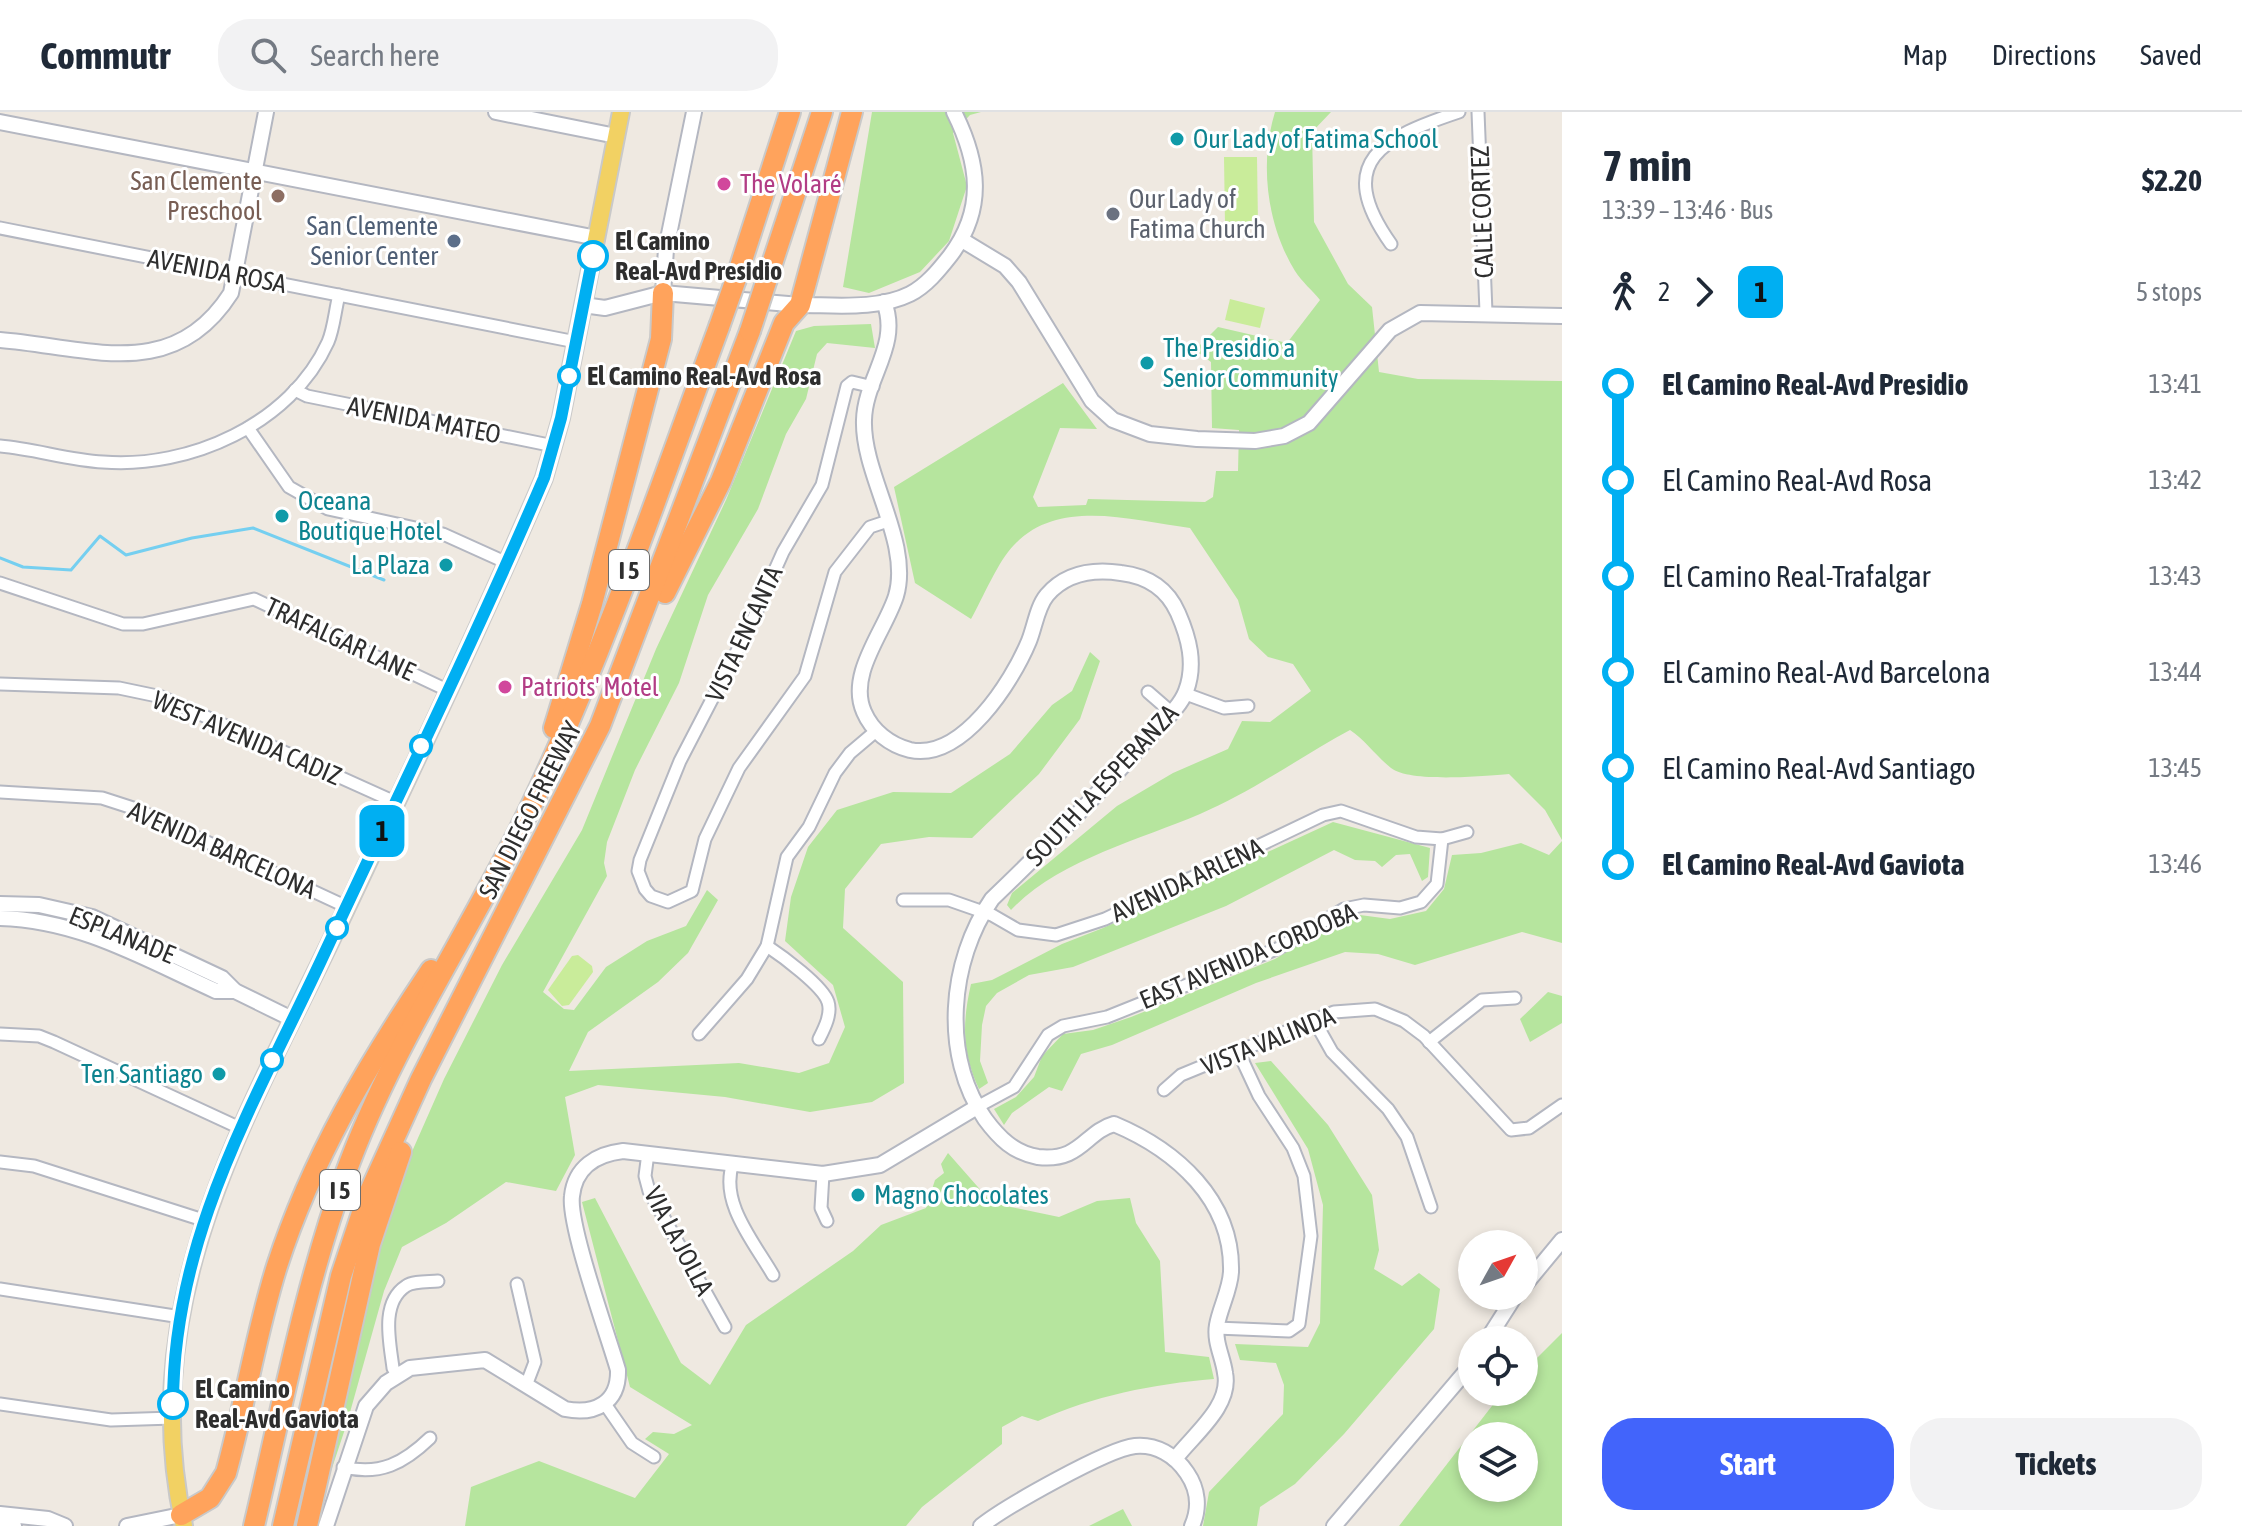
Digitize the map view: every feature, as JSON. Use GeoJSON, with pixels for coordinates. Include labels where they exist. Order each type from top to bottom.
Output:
{"type":"FeatureCollection","features":[{"type":"Feature","properties":{"kind":"highway","name":"SAN DIEGO FREEWAY"},"geometry":{"type":"LineString","coordinates":[[254,1526],[311,1281],[346,1173],[382,1089],[530,808],[603,641],[736,279],[790,112]]}},
{"type":"Feature","properties":{"kind":"highway","name":"SAN DIEGO FREEWAY"},"geometry":{"type":"LineString","coordinates":[[283,1526],[341,1276],[367,1198],[421,1079],[509,909],[621,678],[750,331],[822,112]]}},
{"type":"Feature","properties":{"kind":"highway"},"geometry":{"type":"LineString","coordinates":[[621,678],[721,481],[784,323],[800,305],[852,112]]}},
{"type":"Feature","properties":{"kind":"highway"},"geometry":{"type":"LineString","coordinates":[[530,808],[592,604],[661,339],[663,293]]}},
{"type":"Feature","properties":{"kind":"highway"},"geometry":{"type":"LineString","coordinates":[[182,1520],[210,1498],[226,1473],[277,1267],[322,1149],[369,1063],[491,878]]}},
{"type":"Feature","properties":{"kind":"highway"},"geometry":{"type":"LineString","coordinates":[[307,1526],[370,1244],[411,1124],[421,1079]]}},
{"type":"Feature","properties":{"kind":"main road"},"geometry":{"type":"LineString","coordinates":[[182,1520],[173,1418],[181,1317],[203,1220],[240,1128],[347,907],[539,490],[554,446],[621,112]]}},
{"type":"Feature","properties":{"kind":"street"},"geometry":{"type":"LineString","coordinates":[[0,340],[127,356],[160,351],[192,336],[219,312],[231,293],[266,112]]}},
{"type":"Feature","properties":{"kind":"street"},"geometry":{"type":"LineString","coordinates":[[496,112],[616,136]]}},
{"type":"Feature","properties":{"kind":"street"},"geometry":{"type":"LineString","coordinates":[[663,293],[666,249],[694,112]]}},
{"type":"Feature","properties":{"kind":"street"},"geometry":{"type":"LineString","coordinates":[[583,305],[605,308],[663,293],[800,305],[884,302],[910,294],[929,279],[962,240],[973,213],[977,185],[969,142],[954,112]]}},
{"type":"Feature","properties":{"kind":"street"},"geometry":{"type":"LineString","coordinates":[[1391,244],[1377,225],[1365,197],[1367,168],[1380,150],[1406,130],[1459,112]]}},
{"type":"Feature","properties":{"kind":"street","name":"CALLE CORTEZ"},"geometry":{"type":"LineString","coordinates":[[1478,112],[1486,312]]}},
{"type":"Feature","properties":{"kind":"street"},"geometry":{"type":"LineString","coordinates":[[0,122],[597,238]]}},
{"type":"Feature","properties":{"kind":"street","name":"AVENIDA ROSA"},"geometry":{"type":"LineString","coordinates":[[0,228],[576,342]]}},
{"type":"Feature","properties":{"kind":"street"},"geometry":{"type":"LineString","coordinates":[[962,240],[1005,266],[1019,282],[1092,401],[1113,420],[1150,434],[1255,441],[1284,436],[1309,423],[1390,330],[1420,313],[1562,316]]}},
{"type":"Feature","properties":{"kind":"street"},"geometry":{"type":"LineString","coordinates":[[0,446],[104,463],[138,462],[197,451],[248,428],[295,390],[329,341],[339,295]]}},
{"type":"Feature","properties":{"kind":"street"},"geometry":{"type":"LineString","coordinates":[[699,1034],[747,979],[767,946],[787,857],[809,827],[835,773],[850,753],[876,731],[865,714],[860,689],[865,667],[897,594],[898,568],[864,430],[864,418],[891,330],[884,302]]}},
{"type":"Feature","properties":{"kind":"street","name":"VISTA ENCANTA"},"geometry":{"type":"LineString","coordinates":[[873,387],[852,382],[847,386],[822,485],[783,552],[665,798],[638,871],[645,889],[660,900],[678,900],[692,891],[705,839],[739,768],[805,676],[835,572],[870,527],[888,521]]}},
{"type":"Feature","properties":{"kind":"street","name":"AVENIDA MATEO"},"geometry":{"type":"LineString","coordinates":[[295,390],[307,396],[554,446]]}},
{"type":"Feature","properties":{"kind":"street"},"geometry":{"type":"LineString","coordinates":[[248,428],[289,487],[328,509],[443,534],[505,562]]}},
{"type":"Feature","properties":{"kind":"street","name":"SOUTH LA ESPERANZA"},"geometry":{"type":"LineString","coordinates":[[876,731],[893,744],[910,750],[934,750],[954,743],[981,715],[1017,665],[1049,593],[1063,581],[1081,573],[1104,571],[1144,578],[1160,588],[1173,602],[1190,644],[1186,694],[1078,817],[983,912],[969,941],[955,1042],[961,1071],[977,1107],[1005,1144],[1040,1157],[1065,1155],[1079,1149],[1114,1124],[1167,1152],[1190,1169],[1212,1202],[1228,1238],[1231,1274],[1216,1328]]}},
{"type":"Feature","properties":{"kind":"street","name":"TRAFALGAR LANE"},"geometry":{"type":"LineString","coordinates":[[0,583],[123,624],[143,624],[254,599],[447,690]]}},
{"type":"Feature","properties":{"kind":"street","name":"WEST AVENIDA CADIZ"},"geometry":{"type":"LineString","coordinates":[[0,684],[119,688],[162,697],[395,802]]}},
{"type":"Feature","properties":{"kind":"street"},"geometry":{"type":"LineString","coordinates":[[1148,692],[1171,712]]}},
{"type":"Feature","properties":{"kind":"street"},"geometry":{"type":"LineString","coordinates":[[1186,694],[1224,708],[1248,706]]}},
{"type":"Feature","properties":{"kind":"street","name":"AVENIDA BARCELONA"},"geometry":{"type":"LineString","coordinates":[[0,792],[102,798],[136,809],[347,907]]}},
{"type":"Feature","properties":{"kind":"street","name":"AVENIDA ARLENA"},"geometry":{"type":"LineString","coordinates":[[903,900],[949,900],[983,912],[1018,930],[1056,935],[1105,919],[1323,815],[1341,811],[1394,831],[1442,839],[1467,832]]}},
{"type":"Feature","properties":{"kind":"street","name":"EAST AVENIDA CORDOBA"},"geometry":{"type":"LineString","coordinates":[[605,1404],[618,1386],[618,1370],[577,1228],[571,1196],[581,1170],[591,1160],[605,1153],[648,1153],[823,1174],[880,1165],[1014,1087],[1048,1035],[1063,1026],[1107,1017],[1279,948],[1344,909],[1364,905],[1400,908],[1421,902],[1437,884],[1442,839]]}},
{"type":"Feature","properties":{"kind":"street","name":"ESPLANADE"},"geometry":{"type":"LineString","coordinates":[[0,904],[38,912],[216,991],[235,991],[292,1019]]}},
{"type":"Feature","properties":{"kind":"street","name":"ESPLANADE"},"geometry":{"type":"LineString","coordinates":[[0,918],[38,912]]}},
{"type":"Feature","properties":{"kind":"street"},"geometry":{"type":"LineString","coordinates":[[767,946],[821,991],[829,1004],[826,1026],[819,1039]]}},
{"type":"Feature","properties":{"kind":"street"},"geometry":{"type":"LineString","coordinates":[[1429,1042],[1482,1000],[1515,998]]}},
{"type":"Feature","properties":{"kind":"street","name":"VISTA VALINDA"},"geometry":{"type":"LineString","coordinates":[[1164,1090],[1181,1075],[1314,1020],[1357,1007],[1375,1009],[1404,1021],[1429,1042],[1511,1130],[1529,1128],[1562,1105]]}},
{"type":"Feature","properties":{"kind":"street"},"geometry":{"type":"LineString","coordinates":[[1314,1020],[1332,1052],[1388,1109],[1407,1137],[1431,1207]]}},
{"type":"Feature","properties":{"kind":"street"},"geometry":{"type":"LineString","coordinates":[[0,1034],[39,1036],[240,1128]]}},
{"type":"Feature","properties":{"kind":"street"},"geometry":{"type":"LineString","coordinates":[[1175,1459],[1223,1399],[1226,1374],[1216,1328],[1289,1331],[1299,1324],[1311,1236],[1304,1176],[1293,1148],[1259,1096],[1238,1051]]}},
{"type":"Feature","properties":{"kind":"street","name":"VIA LA JOLLA"},"geometry":{"type":"LineString","coordinates":[[648,1153],[645,1176],[649,1191],[725,1327]]}},
{"type":"Feature","properties":{"kind":"street"},"geometry":{"type":"LineString","coordinates":[[0,1162],[34,1166],[203,1220]]}},
{"type":"Feature","properties":{"kind":"street"},"geometry":{"type":"LineString","coordinates":[[733,1163],[728,1187],[731,1201],[773,1275]]}},
{"type":"Feature","properties":{"kind":"street"},"geometry":{"type":"LineString","coordinates":[[823,1174],[821,1208],[827,1221]]}},
{"type":"Feature","properties":{"kind":"street"},"geometry":{"type":"LineString","coordinates":[[1538,1269],[1562,1240]]}},
{"type":"Feature","properties":{"kind":"street"},"geometry":{"type":"LineString","coordinates":[[397,1375],[393,1368],[388,1318],[397,1295],[407,1285],[438,1281]]}},
{"type":"Feature","properties":{"kind":"street"},"geometry":{"type":"LineString","coordinates":[[517,1284],[535,1362],[527,1383]]}},
{"type":"Feature","properties":{"kind":"street"},"geometry":{"type":"LineString","coordinates":[[0,1289],[181,1317]]}},
{"type":"Feature","properties":{"kind":"street"},"geometry":{"type":"LineString","coordinates":[[326,1526],[343,1467],[366,1406],[397,1375],[410,1368],[474,1359],[495,1364],[565,1409],[591,1411],[605,1404],[632,1443],[654,1457]]}},
{"type":"Feature","properties":{"kind":"street"},"geometry":{"type":"LineString","coordinates":[[1334,1526],[1458,1380]]}},
{"type":"Feature","properties":{"kind":"street"},"geometry":{"type":"LineString","coordinates":[[0,1404],[111,1420],[173,1418]]}},
{"type":"Feature","properties":{"kind":"street"},"geometry":{"type":"LineString","coordinates":[[343,1467],[364,1470],[395,1466],[430,1438]]}},
{"type":"Feature","properties":{"kind":"street"},"geometry":{"type":"LineString","coordinates":[[981,1526],[1002,1510],[1125,1448],[1147,1446],[1175,1459],[1196,1492],[1197,1511],[1192,1526]]}},
{"type":"Feature","properties":{"kind":"street"},"geometry":{"type":"LineString","coordinates":[[0,1514],[48,1519],[65,1526]]}},
{"type":"Feature","properties":{"kind":"street"},"geometry":{"type":"LineString","coordinates":[[127,1526],[182,1520]]}},
{"type":"Feature","properties":{"kind":"street"},"geometry":{"type":"LineString","coordinates":[[0,1524],[14,1526]]}},
{"type":"Feature","properties":{"kind":"green space"},"geometry":{"type":"Polygon","coordinates":[[[872,112],[981,112],[970,115],[953,133],[967,186],[949,241],[920,272],[869,293],[843,287],[872,112]]]}},
{"type":"Feature","properties":{"kind":"green space"},"geometry":{"type":"Polygon","coordinates":[[[1275,112],[1331,112],[1312,132],[1314,222],[1348,284],[1372,307],[1379,372],[1418,379],[1562,381],[1562,840],[1545,810],[1509,774],[1448,777],[1401,773],[1391,768],[1350,730],[1219,805],[1075,865],[1051,878],[1011,910],[1007,905],[1012,893],[1117,806],[1173,773],[1228,749],[1242,721],[1270,722],[1311,691],[1293,664],[1268,657],[1249,639],[1238,600],[1190,528],[1098,516],[1053,521],[1032,530],[1008,552],[971,619],[915,583],[894,487],[1063,383],[1097,429],[1060,428],[1033,497],[1038,507],[1086,505],[1088,499],[1205,502],[1213,497],[1216,471],[1238,471],[1239,430],[1212,428],[1211,362],[1195,350],[1218,327],[1287,343],[1320,300],[1295,271],[1285,253],[1272,214],[1267,152],[1275,112]]]}},
{"type":"Feature","properties":{"kind":"green space"},"geometry":{"type":"Polygon","coordinates":[[[1224,157],[1257,157],[1258,225],[1225,225],[1224,157]]]}},
{"type":"Feature","properties":{"kind":"green space"},"geometry":{"type":"Polygon","coordinates":[[[1230,299],[1265,308],[1260,328],[1225,320],[1230,299]]]}},
{"type":"Feature","properties":{"kind":"green space"},"geometry":{"type":"Polygon","coordinates":[[[871,324],[875,348],[827,343],[817,354],[806,399],[786,434],[758,509],[708,595],[679,683],[635,770],[607,842],[604,863],[607,876],[543,992],[564,1009],[574,1010],[606,967],[647,941],[686,926],[707,890],[718,900],[688,953],[658,982],[588,1032],[569,1071],[739,1063],[799,1073],[829,1063],[845,1027],[833,985],[785,941],[791,897],[808,847],[837,810],[893,792],[951,793],[1010,754],[1052,705],[1072,691],[1090,652],[1100,661],[1080,719],[1039,774],[972,838],[929,837],[881,844],[845,889],[843,928],[903,982],[904,1083],[872,1102],[810,1112],[725,1097],[598,1085],[565,1097],[575,1155],[556,1191],[506,1182],[446,1223],[402,1247],[384,1291],[324,1492],[369,1283],[403,1172],[444,1079],[502,965],[582,830],[656,649],[726,500],[796,331],[814,326],[871,324]]]}},
{"type":"Feature","properties":{"kind":"green space"},"geometry":{"type":"Polygon","coordinates":[[[1333,822],[1430,848],[1428,877],[1422,881],[1410,854],[1396,855],[1382,867],[1375,861],[1355,860],[1334,850],[1226,906],[1073,967],[1029,975],[997,993],[986,1006],[980,1061],[988,1083],[979,1089],[969,1063],[965,1038],[971,984],[992,980],[1062,944],[1333,822]]]}},
{"type":"Feature","properties":{"kind":"green space"},"geometry":{"type":"Polygon","coordinates":[[[1562,841],[1562,943],[1522,932],[1415,965],[1378,954],[1345,952],[1256,983],[1112,1045],[1081,1054],[1062,1091],[1049,1087],[1012,1113],[1004,1125],[994,1109],[1016,1097],[1034,1077],[1042,1056],[1063,1034],[1093,1030],[1131,1017],[1275,959],[1329,927],[1360,915],[1390,919],[1426,911],[1444,889],[1452,855],[1481,853],[1521,843],[1549,855],[1562,841]]]}},
{"type":"Feature","properties":{"kind":"green space"},"geometry":{"type":"Polygon","coordinates":[[[578,955],[592,966],[593,972],[569,1005],[562,1006],[548,990],[572,956],[578,955]]]}},
{"type":"Feature","properties":{"kind":"green space"},"geometry":{"type":"Polygon","coordinates":[[[1548,992],[1562,996],[1562,1023],[1530,1042],[1520,1019],[1548,992]]]}},
{"type":"Feature","properties":{"kind":"green space"},"geometry":{"type":"Polygon","coordinates":[[[1271,1061],[1328,1125],[1372,1195],[1379,1250],[1374,1269],[1402,1286],[1419,1273],[1440,1289],[1434,1329],[1344,1434],[1295,1484],[1260,1507],[1257,1526],[1203,1526],[1209,1492],[1283,1414],[1284,1385],[1276,1363],[1240,1360],[1235,1344],[1308,1347],[1320,1323],[1323,1205],[1308,1149],[1255,1063],[1271,1061]]]}},
{"type":"Feature","properties":{"kind":"green space"},"geometry":{"type":"Polygon","coordinates":[[[948,1153],[992,1203],[1059,1217],[1097,1201],[1130,1198],[1136,1223],[1160,1261],[1165,1352],[1209,1357],[1214,1379],[1124,1392],[1038,1421],[1022,1416],[1002,1427],[1002,1444],[922,1507],[906,1526],[465,1526],[471,1487],[539,1461],[635,1498],[669,1454],[645,1439],[653,1432],[674,1434],[692,1425],[630,1387],[582,1202],[595,1198],[681,1363],[710,1385],[746,1325],[853,1251],[881,1225],[926,1208],[935,1180],[944,1173],[941,1164],[948,1153]]]}},
{"type":"Feature","properties":{"kind":"green space"},"geometry":{"type":"Polygon","coordinates":[[[1562,1333],[1562,1526],[1399,1526],[1458,1450],[1458,1502],[1538,1502],[1538,1422],[1480,1422],[1492,1406],[1538,1406],[1538,1357],[1562,1333]]]}},
{"type":"Feature","properties":{"kind":"green space"},"geometry":{"type":"Polygon","coordinates":[[[1123,1509],[1132,1526],[1089,1526],[1123,1509]]]}},
{"type":"Feature","properties":{"kind":"waterway"},"geometry":{"type":"LineString","coordinates":[[0,558],[23,567],[71,570],[100,536],[126,555],[192,538],[253,528],[384,580]]}},
{"type":"Feature","properties":{"kind":"bus line","name":"1"},"geometry":{"type":"LineString","coordinates":[[173,1404],[177,1345],[195,1246],[219,1173],[347,907],[544,478],[561,418],[593,256]]}},
{"type":"Feature","properties":{"kind":"place","name":"Our Lady of Fatima School"},"geometry":{"type":"Point","coordinates":[1177,139]}},
{"type":"Feature","properties":{"kind":"place","name":"The Volaré"},"geometry":{"type":"Point","coordinates":[724,184]}},
{"type":"Feature","properties":{"kind":"place","name":"San Clemente Preschool"},"geometry":{"type":"Point","coordinates":[278,196]}},
{"type":"Feature","properties":{"kind":"place","name":"Our Lady of Fatima Church"},"geometry":{"type":"Point","coordinates":[1113,214]}},
{"type":"Feature","properties":{"kind":"place","name":"San Clemente Senior Center"},"geometry":{"type":"Point","coordinates":[454,241]}},
{"type":"Feature","properties":{"kind":"place","name":"El Camino Real-Avd Presidio"},"geometry":{"type":"Point","coordinates":[593,256]}},
{"type":"Feature","properties":{"kind":"place","name":"The Presidio a Senior Community"},"geometry":{"type":"Point","coordinates":[1147,363]}},
{"type":"Feature","properties":{"kind":"place","name":"El Camino Real-Avd Rosa"},"geometry":{"type":"Point","coordinates":[569,376]}},
{"type":"Feature","properties":{"kind":"place","name":"Oceana Boutique Hotel"},"geometry":{"type":"Point","coordinates":[282,516]}},
{"type":"Feature","properties":{"kind":"place","name":"La Plaza"},"geometry":{"type":"Point","coordinates":[446,565]}},
{"type":"Feature","properties":{"kind":"place","name":"Patriots' Motel"},"geometry":{"type":"Point","coordinates":[505,687]}},
{"type":"Feature","properties":{"kind":"place","name":"Ten Santiago"},"geometry":{"type":"Point","coordinates":[219,1074]}},
{"type":"Feature","properties":{"kind":"place","name":"Magno Chocolates"},"geometry":{"type":"Point","coordinates":[858,1195]}},
{"type":"Feature","properties":{"kind":"place","name":"El Camino Real-Avd Gaviota"},"geometry":{"type":"Point","coordinates":[173,1404]}}]}
